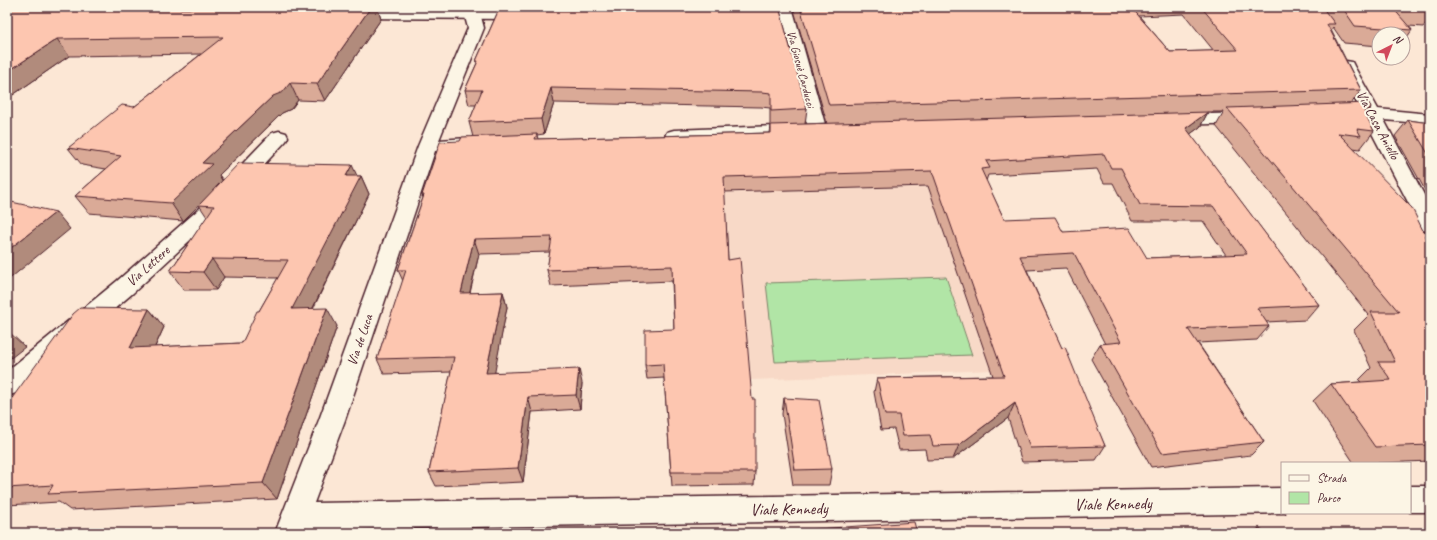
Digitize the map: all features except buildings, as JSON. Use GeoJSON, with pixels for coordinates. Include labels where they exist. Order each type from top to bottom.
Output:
{"type":"FeatureCollection","features":[{"type":"Feature","properties":{"kind":"street"},"geometry":{"type":"LineString","coordinates":[[766,8],[774,7]]}},
{"type":"Feature","properties":{"kind":"street","name":"Via Giosuè Carducci"},"geometry":{"type":"LineString","coordinates":[[658,137],[826,130],[784,7]]}},
{"type":"Feature","properties":{"kind":"street"},"geometry":{"type":"LineString","coordinates":[[334,13],[474,10],[539,14]]}},
{"type":"Feature","properties":{"kind":"street","name":"Via de Luca"},"geometry":{"type":"LineString","coordinates":[[292,525],[332,420],[427,146],[476,28],[474,10]]}},
{"type":"Feature","properties":{"kind":"street","name":"Via Casa Aniello"},"geometry":{"type":"LineString","coordinates":[[1341,55],[1430,226]]}},
{"type":"Feature","properties":{"kind":"street"},"geometry":{"type":"LineString","coordinates":[[1317,116],[1372,114],[1430,119]]}},
{"type":"Feature","properties":{"kind":"street"},"geometry":{"type":"LineString","coordinates":[[1158,120],[1269,117]]}},
{"type":"Feature","properties":{"kind":"street","name":"Via Lettere"},"geometry":{"type":"LineString","coordinates":[[7,386],[124,287],[206,214],[279,137]]}},
{"type":"Feature","properties":{"kind":"street"},"geometry":{"type":"LineString","coordinates":[[427,146],[483,143]]}},
{"type":"Feature","properties":{"kind":"street"},"geometry":{"type":"LineString","coordinates":[[1411,499],[1430,499]]}},
{"type":"Feature","properties":{"kind":"street","name":"Viale Kennedy"},"geometry":{"type":"LineString","coordinates":[[292,525],[1281,501]]}},
{"type":"Feature","properties":{"kind":"shaded area"},"geometry":{"type":"Polygon","coordinates":[[[968,147],[1066,367],[676,383],[674,157],[968,147]]]}},
{"type":"Feature","properties":{"kind":"green space"},"geometry":{"type":"Polygon","coordinates":[[[946,277],[972,355],[775,362],[766,283],[946,277]]]}}]}
